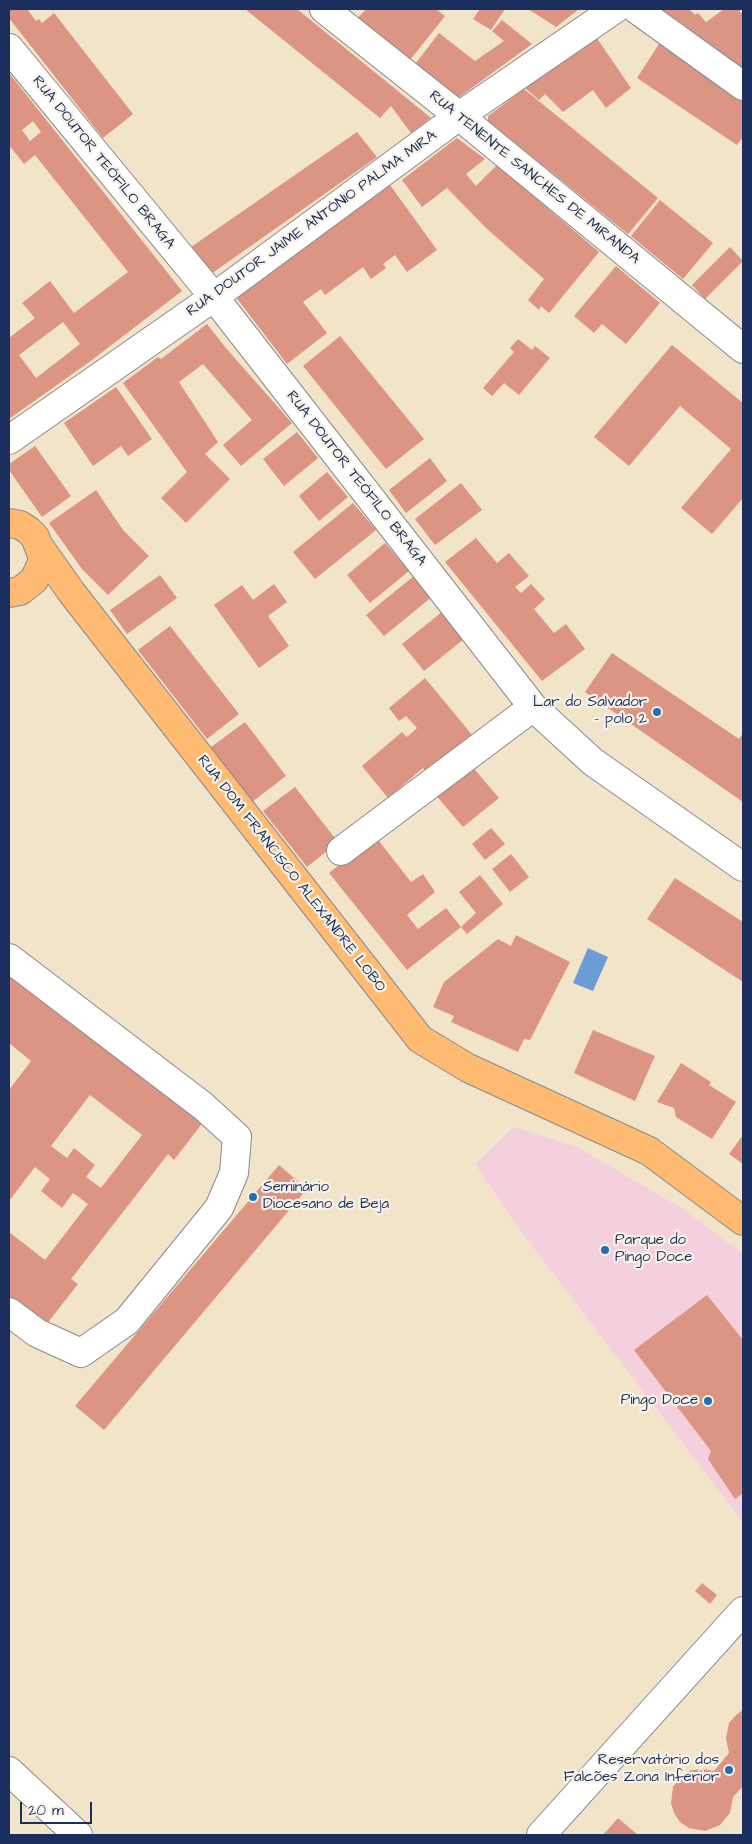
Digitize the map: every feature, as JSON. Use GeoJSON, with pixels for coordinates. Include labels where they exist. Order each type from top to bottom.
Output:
{"type":"FeatureCollection","features":[{"type":"Feature","properties":{"kind":"main road","name":"RUA DOM FRANCISCO ALEXANDRE LOBO"},"geometry":{"type":"LineString","coordinates":[[12,518],[35,537],[66,586],[420,1039],[468,1068],[649,1152],[743,1221]]}},
{"type":"Feature","properties":{"kind":"main road"},"geometry":{"type":"LineString","coordinates":[[16,594],[34,580],[39,572],[42,563],[39,546]]}},
{"type":"Feature","properties":{"kind":"main road"},"geometry":{"type":"LineString","coordinates":[[16,594],[66,586]]}},
{"type":"Feature","properties":{"kind":"street","name":"RUA TENENTE SANCHES DE MIRANDA"},"geometry":{"type":"LineString","coordinates":[[324,9],[459,116],[743,349]]}},
{"type":"Feature","properties":{"kind":"street","name":"RUA DOUTOR JAIME ANTÓNIO PALMA MIRA"},"geometry":{"type":"LineString","coordinates":[[9,440],[214,297],[459,116],[614,9]]}},
{"type":"Feature","properties":{"kind":"street"},"geometry":{"type":"LineString","coordinates":[[636,9],[743,86]]}},
{"type":"Feature","properties":{"kind":"street","name":"RUA DOUTOR TEÓFILO BRAGA"},"geometry":{"type":"LineString","coordinates":[[9,48],[214,297],[533,707],[593,762],[743,867]]}},
{"type":"Feature","properties":{"kind":"street"},"geometry":{"type":"LineString","coordinates":[[341,851],[533,707]]}},
{"type":"Feature","properties":{"kind":"street"},"geometry":{"type":"LineString","coordinates":[[9,958],[204,1106],[237,1137],[234,1173],[219,1208],[127,1321],[82,1353],[37,1333],[9,1312]]}},
{"type":"Feature","properties":{"kind":"street"},"geometry":{"type":"LineString","coordinates":[[540,1835],[743,1611]]}},
{"type":"Feature","properties":{"kind":"street"},"geometry":{"type":"LineString","coordinates":[[9,1771],[78,1835]]}},
{"type":"Feature","properties":{"kind":"shaded area","name":"Pingo Doce"},"geometry":{"type":"Polygon","coordinates":[[[514,1127],[577,1147],[683,1209],[743,1254],[743,1522],[520,1230],[475,1164],[514,1127]]]}},
{"type":"Feature","properties":{"kind":"water"},"geometry":{"type":"Polygon","coordinates":[[[588,948],[608,957],[593,991],[573,983],[588,948]]]}},
{"type":"Feature","properties":{"kind":"building"},"geometry":{"type":"Polygon","coordinates":[[[9,9],[27,9],[36,21],[39,19],[42,23],[54,13],[133,114],[103,138],[9,18],[9,9]]]}},
{"type":"Feature","properties":{"kind":"building"},"geometry":{"type":"Polygon","coordinates":[[[245,9],[297,9],[431,118],[411,133],[391,106],[380,118],[245,9]]]}},
{"type":"Feature","properties":{"kind":"building"},"geometry":{"type":"Polygon","coordinates":[[[366,9],[436,9],[445,16],[410,60],[357,19],[366,9]]]}},
{"type":"Feature","properties":{"kind":"building"},"geometry":{"type":"Polygon","coordinates":[[[480,9],[505,9],[491,30],[473,19],[480,9]]]}},
{"type":"Feature","properties":{"kind":"building"},"geometry":{"type":"Polygon","coordinates":[[[528,9],[579,9],[556,27],[528,9]]]}},
{"type":"Feature","properties":{"kind":"building"},"geometry":{"type":"Polygon","coordinates":[[[659,9],[693,9],[690,10],[695,15],[698,13],[706,22],[724,9],[743,9],[739,11],[743,14],[743,70],[677,20],[659,9]]]}},
{"type":"Feature","properties":{"kind":"building"},"geometry":{"type":"Polygon","coordinates":[[[502,20],[532,44],[458,98],[416,63],[439,33],[475,61],[504,41],[492,31],[502,20]]]}},
{"type":"Feature","properties":{"kind":"building"},"geometry":{"type":"Polygon","coordinates":[[[596,37],[631,88],[606,108],[593,90],[563,112],[545,94],[539,100],[525,88],[596,37]]]}},
{"type":"Feature","properties":{"kind":"building"},"geometry":{"type":"Polygon","coordinates":[[[659,44],[743,100],[743,137],[737,145],[637,78],[659,44]]]}},
{"type":"Feature","properties":{"kind":"building"},"geometry":{"type":"Polygon","coordinates":[[[9,73],[182,291],[92,360],[9,419],[9,338],[35,318],[22,303],[50,281],[74,313],[128,272],[35,155],[24,164],[9,145],[9,73]],[[33,121],[22,130],[30,141],[41,132],[33,121]],[[63,322],[19,355],[36,378],[80,344],[63,322]]]}},
{"type":"Feature","properties":{"kind":"building"},"geometry":{"type":"Polygon","coordinates":[[[524,89],[658,198],[628,234],[488,121],[488,116],[524,89]]]}},
{"type":"Feature","properties":{"kind":"building"},"geometry":{"type":"Polygon","coordinates":[[[357,132],[377,157],[211,274],[191,247],[357,132]]]}},
{"type":"Feature","properties":{"kind":"building"},"geometry":{"type":"Polygon","coordinates":[[[457,138],[485,159],[466,174],[476,186],[497,165],[599,252],[549,313],[541,306],[539,310],[528,300],[544,279],[486,228],[447,188],[422,207],[402,180],[457,138]]]}},
{"type":"Feature","properties":{"kind":"building"},"geometry":{"type":"Polygon","coordinates":[[[390,185],[437,250],[407,272],[395,255],[383,264],[386,268],[371,279],[363,267],[325,295],[321,289],[303,302],[327,333],[287,364],[235,296],[293,251],[295,254],[390,185]]]}},
{"type":"Feature","properties":{"kind":"building"},"geometry":{"type":"Polygon","coordinates":[[[660,200],[713,243],[683,279],[631,236],[660,200]]]}},
{"type":"Feature","properties":{"kind":"building"},"geometry":{"type":"Polygon","coordinates":[[[730,247],[743,261],[705,299],[692,285],[730,247]]]}},
{"type":"Feature","properties":{"kind":"building"},"geometry":{"type":"Polygon","coordinates":[[[616,266],[660,303],[626,344],[602,324],[594,333],[574,316],[616,266]]]}},
{"type":"Feature","properties":{"kind":"building"},"geometry":{"type":"Polygon","coordinates":[[[207,324],[292,423],[241,466],[223,445],[252,420],[203,364],[179,382],[218,442],[205,454],[230,479],[186,523],[161,498],[187,472],[123,383],[158,357],[161,359],[207,324]]]}},
{"type":"Feature","properties":{"kind":"building"},"geometry":{"type":"Polygon","coordinates":[[[340,336],[424,439],[386,469],[303,366],[340,336]]]}},
{"type":"Feature","properties":{"kind":"building"},"geometry":{"type":"Polygon","coordinates":[[[518,339],[532,350],[535,346],[550,358],[519,395],[504,383],[492,396],[483,388],[514,352],[510,348],[518,339]]]}},
{"type":"Feature","properties":{"kind":"building"},"geometry":{"type":"Polygon","coordinates":[[[672,345],[743,403],[743,498],[712,534],[681,508],[731,449],[680,406],[629,466],[594,437],[672,345]]]}},
{"type":"Feature","properties":{"kind":"building"},"geometry":{"type":"Polygon","coordinates":[[[116,387],[152,439],[128,456],[121,446],[93,466],[64,423],[116,387]]]}},
{"type":"Feature","properties":{"kind":"building"},"geometry":{"type":"Polygon","coordinates":[[[297,432],[318,458],[284,486],[263,459],[297,432]]]}},
{"type":"Feature","properties":{"kind":"building"},"geometry":{"type":"Polygon","coordinates":[[[35,446],[71,496],[42,517],[9,470],[9,464],[35,446]]]}},
{"type":"Feature","properties":{"kind":"building"},"geometry":{"type":"Polygon","coordinates":[[[430,458],[447,481],[406,513],[389,490],[430,458]]]}},
{"type":"Feature","properties":{"kind":"building"},"geometry":{"type":"Polygon","coordinates":[[[327,472],[348,497],[319,521],[299,496],[327,472]]]}},
{"type":"Feature","properties":{"kind":"building"},"geometry":{"type":"Polygon","coordinates":[[[461,483],[482,510],[435,545],[415,519],[461,483]]]}},
{"type":"Feature","properties":{"kind":"building"},"geometry":{"type":"Polygon","coordinates":[[[96,490],[123,530],[149,556],[108,595],[82,569],[49,523],[96,490]]]}},
{"type":"Feature","properties":{"kind":"building"},"geometry":{"type":"Polygon","coordinates":[[[353,503],[376,530],[315,579],[293,552],[353,503]]]}},
{"type":"Feature","properties":{"kind":"building"},"geometry":{"type":"Polygon","coordinates":[[[476,538],[497,563],[509,553],[529,576],[515,587],[521,593],[531,584],[545,599],[534,609],[554,633],[566,624],[585,649],[542,681],[445,562],[476,538]]]}},
{"type":"Feature","properties":{"kind":"building"},"geometry":{"type":"Polygon","coordinates":[[[385,543],[409,571],[370,603],[347,575],[385,543]]]}},
{"type":"Feature","properties":{"kind":"building"},"geometry":{"type":"Polygon","coordinates":[[[160,575],[177,598],[127,634],[110,610],[160,575]]]}},
{"type":"Feature","properties":{"kind":"building"},"geometry":{"type":"Polygon","coordinates":[[[415,575],[433,596],[384,636],[366,615],[415,575]]]}},
{"type":"Feature","properties":{"kind":"building"},"geometry":{"type":"Polygon","coordinates":[[[274,584],[287,602],[268,616],[289,646],[259,668],[214,605],[242,585],[253,600],[274,584]]]}},
{"type":"Feature","properties":{"kind":"building"},"geometry":{"type":"Polygon","coordinates":[[[442,612],[464,639],[424,671],[402,644],[442,612]]]}},
{"type":"Feature","properties":{"kind":"building"},"geometry":{"type":"Polygon","coordinates":[[[170,626],[239,714],[207,739],[138,650],[170,626]]]}},
{"type":"Feature","properties":{"kind":"building","name":"Lar do Salvador - polo 2"},"geometry":{"type":"Polygon","coordinates":[[[612,653],[739,739],[743,733],[743,802],[585,692],[612,653]]]}},
{"type":"Feature","properties":{"kind":"building"},"geometry":{"type":"Polygon","coordinates":[[[425,678],[473,736],[428,775],[423,768],[388,798],[362,766],[402,732],[407,737],[417,728],[406,716],[399,721],[389,708],[425,678]]]}},
{"type":"Feature","properties":{"kind":"building"},"geometry":{"type":"Polygon","coordinates":[[[245,722],[286,776],[252,802],[211,747],[245,722]]]}},
{"type":"Feature","properties":{"kind":"building"},"geometry":{"type":"Polygon","coordinates":[[[470,764],[499,798],[463,827],[434,793],[470,764]]]}},
{"type":"Feature","properties":{"kind":"building"},"geometry":{"type":"Polygon","coordinates":[[[295,787],[338,842],[307,867],[263,811],[295,787]]]}},
{"type":"Feature","properties":{"kind":"building"},"geometry":{"type":"Polygon","coordinates":[[[491,828],[505,844],[485,860],[472,844],[491,828]]]}},
{"type":"Feature","properties":{"kind":"building"},"geometry":{"type":"Polygon","coordinates":[[[375,836],[411,882],[423,874],[435,892],[407,915],[418,929],[446,908],[461,927],[407,970],[329,873],[375,836]]]}},
{"type":"Feature","properties":{"kind":"building"},"geometry":{"type":"Polygon","coordinates":[[[511,854],[529,877],[510,892],[492,869],[511,854]]]}},
{"type":"Feature","properties":{"kind":"building"},"geometry":{"type":"Polygon","coordinates":[[[480,875],[503,904],[467,934],[461,927],[476,913],[459,892],[480,875]]]}},
{"type":"Feature","properties":{"kind":"building"},"geometry":{"type":"Polygon","coordinates":[[[675,878],[743,922],[743,982],[647,919],[675,878]]]}},
{"type":"Feature","properties":{"kind":"building"},"geometry":{"type":"Polygon","coordinates":[[[516,935],[570,962],[530,1040],[524,1039],[518,1052],[451,1022],[454,1016],[433,1007],[444,982],[498,939],[511,946],[516,935]]]}},
{"type":"Feature","properties":{"kind":"building"},"geometry":{"type":"Polygon","coordinates":[[[9,970],[204,1121],[174,1160],[168,1154],[71,1279],[78,1284],[46,1325],[9,1296],[9,1232],[45,1260],[88,1204],[73,1193],[62,1208],[41,1191],[50,1179],[35,1167],[9,1201],[9,1090],[31,1061],[9,1043],[9,970]],[[90,1095],[51,1146],[67,1158],[74,1148],[95,1165],[86,1177],[101,1188],[142,1135],[90,1095]]]}},
{"type":"Feature","properties":{"kind":"building"},"geometry":{"type":"Polygon","coordinates":[[[593,1030],[655,1056],[635,1101],[574,1073],[593,1030]]]}},
{"type":"Feature","properties":{"kind":"building"},"geometry":{"type":"Polygon","coordinates":[[[681,1063],[711,1082],[709,1085],[736,1102],[712,1139],[676,1117],[674,1108],[657,1102],[681,1063]]]}},
{"type":"Feature","properties":{"kind":"building"},"geometry":{"type":"Polygon","coordinates":[[[743,1135],[743,1164],[729,1154],[743,1135]]]}},
{"type":"Feature","properties":{"kind":"building"},"geometry":{"type":"Polygon","coordinates":[[[279,1165],[307,1189],[104,1430],[75,1406],[279,1165]]]}},
{"type":"Feature","properties":{"kind":"building","name":"Pingo Doce"},"geometry":{"type":"Polygon","coordinates":[[[707,1295],[743,1340],[743,1493],[735,1499],[708,1459],[711,1451],[634,1350],[707,1295]]]}},
{"type":"Feature","properties":{"kind":"building"},"geometry":{"type":"Polygon","coordinates":[[[702,1583],[717,1595],[710,1604],[695,1591],[702,1583]]]}},
{"type":"Feature","properties":{"kind":"building","name":"Reservatório dos Falcões Zona Inferior"},"geometry":{"type":"Polygon","coordinates":[[[743,1710],[743,1786],[733,1797],[730,1813],[720,1825],[705,1831],[689,1828],[680,1822],[674,1813],[671,1803],[673,1787],[683,1775],[692,1770],[714,1771],[729,1753],[726,1738],[729,1723],[743,1710]]]}},
{"type":"Feature","properties":{"kind":"building"},"geometry":{"type":"Polygon","coordinates":[[[618,1818],[638,1835],[603,1835],[618,1818]]]}},
{"type":"Feature","properties":{"kind":"place","name":"Lar do Salvador - polo 2"},"geometry":{"type":"Point","coordinates":[657,712]}},
{"type":"Feature","properties":{"kind":"place","name":"Seminário Diocesano de Beja"},"geometry":{"type":"Point","coordinates":[253,1197]}},
{"type":"Feature","properties":{"kind":"place","name":"Parque do Pingo Doce"},"geometry":{"type":"Point","coordinates":[605,1250]}},
{"type":"Feature","properties":{"kind":"place","name":"Pingo Doce"},"geometry":{"type":"Point","coordinates":[708,1401]}},
{"type":"Feature","properties":{"kind":"place","name":"Reservatório dos Falcões Zona Inferior"},"geometry":{"type":"Point","coordinates":[729,1770]}}]}
